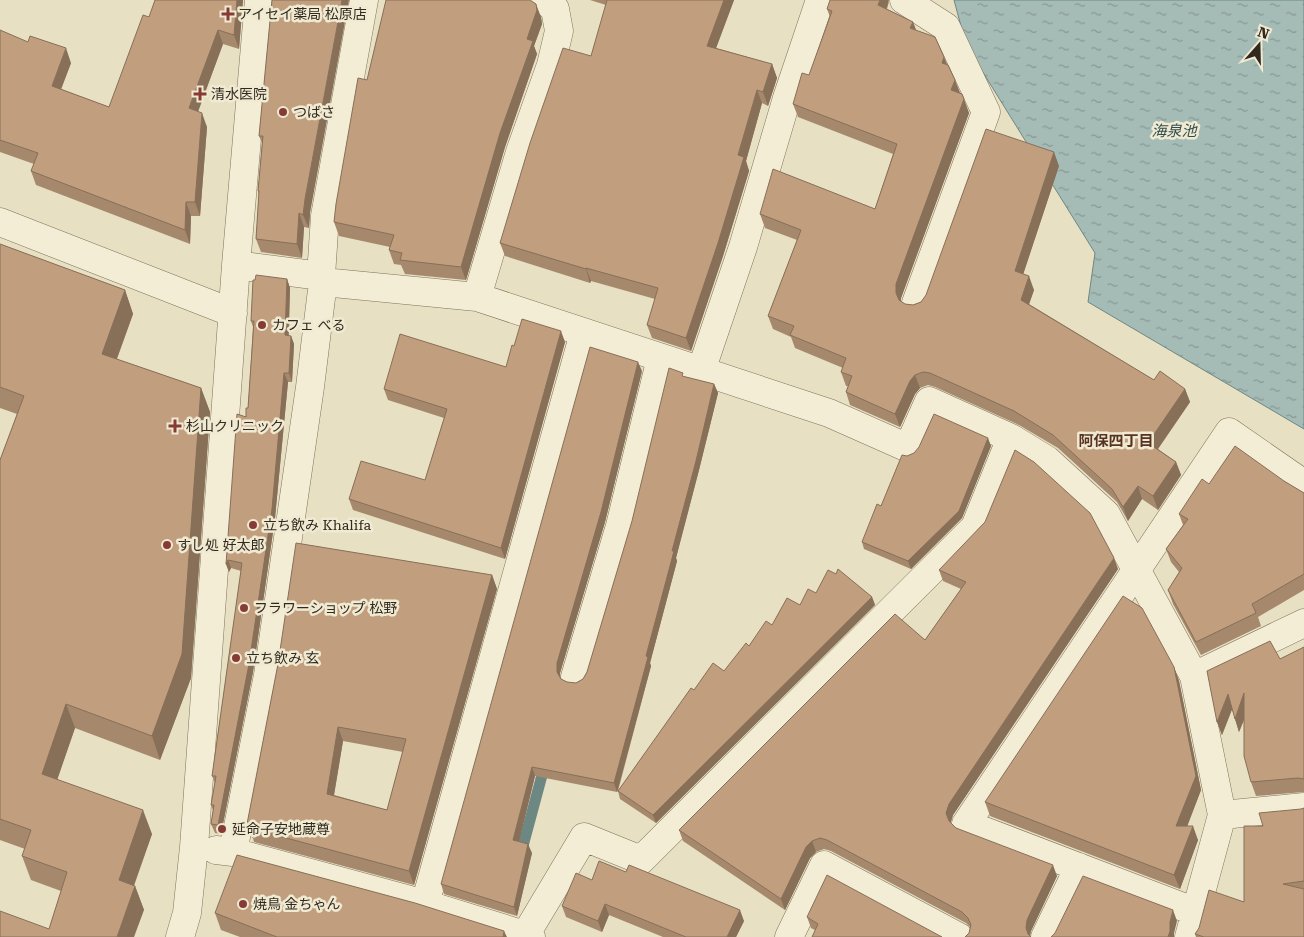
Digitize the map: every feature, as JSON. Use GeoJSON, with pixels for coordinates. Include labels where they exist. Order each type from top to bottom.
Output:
{"type":"FeatureCollection","features":[{"type":"Feature","properties":{"kind":"street"},"geometry":{"type":"LineString","coordinates":[[180,937],[186,913],[194,847],[232,313],[259,0]]}},
{"type":"Feature","properties":{"kind":"street"},"geometry":{"type":"LineString","coordinates":[[233,852],[268,675],[310,387],[322,279],[326,216],[364,0]]}},
{"type":"Feature","properties":{"kind":"street"},"geometry":{"type":"LineString","coordinates":[[477,297],[520,152],[551,65],[559,31],[555,9],[544,0]]}},
{"type":"Feature","properties":{"kind":"street"},"geometry":{"type":"LineString","coordinates":[[701,371],[743,247],[787,98],[820,0]]}},
{"type":"Feature","properties":{"kind":"street"},"geometry":{"type":"LineString","coordinates":[[904,0],[946,27],[986,112],[916,303]]}},
{"type":"Feature","properties":{"kind":"street"},"geometry":{"type":"LineString","coordinates":[[0,222],[232,313]]}},
{"type":"Feature","properties":{"kind":"street"},"geometry":{"type":"LineString","coordinates":[[236,265],[322,279],[477,297],[829,413],[908,448],[929,401],[1011,438],[1048,460],[1106,514],[1137,570],[1194,676],[1222,815],[1193,925],[1079,867],[966,824],[1137,570],[1229,432],[1304,484]]}},
{"type":"Feature","properties":{"kind":"street"},"geometry":{"type":"LineString","coordinates":[[425,904],[584,333]]}},
{"type":"Feature","properties":{"kind":"street"},"geometry":{"type":"LineString","coordinates":[[574,677],[620,526],[661,358]]}},
{"type":"Feature","properties":{"kind":"street"},"geometry":{"type":"LineString","coordinates":[[194,847],[233,852],[425,904],[520,935],[584,837],[641,860],[975,527],[1011,438]]}},
{"type":"Feature","properties":{"kind":"street"},"geometry":{"type":"LineString","coordinates":[[1194,676],[1304,623]]}},
{"type":"Feature","properties":{"kind":"street"},"geometry":{"type":"LineString","coordinates":[[1222,815],[1304,807]]}},
{"type":"Feature","properties":{"kind":"street"},"geometry":{"type":"LineString","coordinates":[[790,937],[824,865],[943,933]]}},
{"type":"Feature","properties":{"kind":"street"},"geometry":{"type":"LineString","coordinates":[[1045,937],[1079,867]]}},
{"type":"Feature","properties":{"kind":"water","name":"海泉池"},"geometry":{"type":"Polygon","coordinates":[[[954,0],[1304,0],[1304,429],[1088,302],[1095,253],[966,45],[954,0]]]}},
{"type":"Feature","properties":{"kind":"building"},"geometry":{"type":"Polygon","coordinates":[[[155,0],[237,0],[234,35],[218,30],[189,108],[202,113],[195,202],[186,202],[185,230],[31,171],[38,153],[0,140],[0,30],[28,42],[30,36],[66,48],[52,86],[109,107],[143,15],[149,17],[155,0]]]}},
{"type":"Feature","properties":{"kind":"building"},"geometry":{"type":"Polygon","coordinates":[[[272,0],[342,0],[303,215],[299,213],[297,244],[256,239],[263,136],[259,136],[272,0]]]}},
{"type":"Feature","properties":{"kind":"building"},"geometry":{"type":"Polygon","coordinates":[[[386,0],[530,0],[536,4],[537,10],[527,39],[533,41],[500,133],[461,267],[400,260],[402,253],[389,250],[394,235],[334,222],[358,78],[367,80],[386,0]]]}},
{"type":"Feature","properties":{"kind":"building"},"geometry":{"type":"Polygon","coordinates":[[[607,0],[724,0],[707,46],[772,64],[763,92],[757,90],[738,155],[744,157],[686,338],[647,325],[658,288],[500,243],[530,143],[563,48],[591,56],[607,0]]]}},
{"type":"Feature","properties":{"kind":"building"},"geometry":{"type":"Polygon","coordinates":[[[830,0],[880,0],[878,5],[913,22],[910,28],[935,37],[944,57],[942,63],[948,65],[955,80],[951,90],[962,94],[964,99],[896,284],[896,293],[899,300],[905,304],[913,305],[921,302],[926,295],[986,129],[1054,152],[1015,271],[1029,276],[1021,300],[1154,380],[1160,371],[1185,389],[1148,443],[1176,462],[1153,496],[1138,486],[1123,507],[1112,489],[1053,435],[1014,411],[930,373],[923,372],[915,375],[910,381],[895,414],[846,392],[852,376],[841,372],[846,358],[790,335],[794,326],[768,316],[801,230],[760,214],[773,169],[875,209],[897,144],[793,104],[802,73],[809,75],[832,11],[827,9],[830,0]]]}},
{"type":"Feature","properties":{"kind":"building"},"geometry":{"type":"Polygon","coordinates":[[[0,244],[125,290],[102,354],[201,388],[182,654],[152,736],[66,704],[42,774],[143,810],[119,880],[135,886],[117,937],[0,937],[0,911],[49,929],[67,872],[22,856],[31,830],[0,819],[0,460],[24,396],[0,387],[0,244]]]}},
{"type":"Feature","properties":{"kind":"building"},"geometry":{"type":"Polygon","coordinates":[[[256,275],[287,279],[285,335],[291,336],[289,373],[284,373],[272,509],[249,664],[218,825],[211,824],[214,805],[211,805],[216,776],[212,776],[242,563],[228,560],[226,564],[237,414],[246,417],[246,408],[248,408],[254,321],[251,321],[253,280],[255,280],[256,275]]]}},
{"type":"Feature","properties":{"kind":"building"},"geometry":{"type":"Polygon","coordinates":[[[522,319],[561,331],[501,548],[349,499],[361,461],[425,480],[447,409],[384,389],[400,334],[506,367],[522,319]]]}},
{"type":"Feature","properties":{"kind":"building"},"geometry":{"type":"Polygon","coordinates":[[[590,347],[638,362],[601,512],[557,663],[557,672],[561,679],[567,682],[576,683],[583,679],[587,672],[632,521],[669,368],[683,373],[682,376],[714,384],[672,551],[674,551],[646,656],[648,657],[614,783],[532,767],[513,840],[528,844],[514,907],[441,884],[590,347]]]}},
{"type":"Feature","properties":{"kind":"building"},"geometry":{"type":"Polygon","coordinates":[[[934,414],[988,438],[959,511],[908,561],[862,542],[877,504],[881,506],[902,455],[907,456],[914,453],[919,447],[934,414]]]}},
{"type":"Feature","properties":{"kind":"building"},"geometry":{"type":"Polygon","coordinates":[[[1235,446],[1304,493],[1304,574],[1252,604],[1256,613],[1196,642],[1168,590],[1182,568],[1166,549],[1188,519],[1179,514],[1202,479],[1209,484],[1235,446]]]}},
{"type":"Feature","properties":{"kind":"building"},"geometry":{"type":"Polygon","coordinates":[[[1015,450],[1034,462],[1090,513],[1114,558],[949,804],[946,813],[949,821],[956,828],[1053,865],[1027,920],[1026,928],[1031,937],[965,937],[969,933],[971,925],[968,918],[962,912],[820,838],[812,841],[806,847],[781,899],[679,830],[895,614],[925,640],[966,582],[939,570],[985,522],[1015,450]]]}},
{"type":"Feature","properties":{"kind":"building"},"geometry":{"type":"Polygon","coordinates":[[[296,543],[492,575],[409,871],[249,828],[250,825],[247,824],[278,664],[296,543]],[[338,727],[327,794],[387,810],[406,739],[338,727]]]}},
{"type":"Feature","properties":{"kind":"building"},"geometry":{"type":"Polygon","coordinates":[[[838,569],[872,597],[653,815],[618,791],[691,688],[694,690],[713,663],[724,671],[746,643],[749,646],[766,621],[772,625],[787,598],[800,605],[808,589],[816,593],[828,570],[836,574],[838,569]]]}},
{"type":"Feature","properties":{"kind":"building"},"geometry":{"type":"Polygon","coordinates":[[[1123,596],[1142,608],[1174,667],[1196,776],[1176,826],[1193,826],[1174,875],[985,802],[1123,596]]]}},
{"type":"Feature","properties":{"kind":"building"},"geometry":{"type":"Polygon","coordinates":[[[1270,641],[1280,659],[1304,647],[1304,779],[1251,782],[1244,756],[1244,693],[1235,719],[1228,694],[1217,722],[1207,671],[1270,641]]]}},
{"type":"Feature","properties":{"kind":"building"},"geometry":{"type":"Polygon","coordinates":[[[1304,808],[1304,881],[1283,884],[1304,889],[1304,937],[1204,937],[1195,934],[1199,928],[1209,890],[1244,902],[1244,826],[1263,826],[1259,813],[1304,808]]]}},
{"type":"Feature","properties":{"kind":"building"},"geometry":{"type":"Polygon","coordinates":[[[237,855],[415,903],[504,931],[503,937],[277,937],[215,913],[237,855]]]}},
{"type":"Feature","properties":{"kind":"building"},"geometry":{"type":"Polygon","coordinates":[[[599,861],[626,872],[629,865],[740,910],[727,937],[686,937],[605,904],[598,921],[562,906],[576,873],[592,880],[599,861]]]}},
{"type":"Feature","properties":{"kind":"building"},"geometry":{"type":"Polygon","coordinates":[[[827,875],[942,937],[812,937],[818,924],[807,917],[827,875]]]}},
{"type":"Feature","properties":{"kind":"building"},"geometry":{"type":"Polygon","coordinates":[[[1083,876],[1173,910],[1168,937],[1051,937],[1055,933],[1083,876]]]}},
{"type":"Feature","properties":{"kind":"waterway"},"geometry":{"type":"LineString","coordinates":[[520,857],[545,764]]}},
{"type":"Feature","properties":{"kind":"place","name":"アイセイ薬局 松原店"},"geometry":{"type":"Point","coordinates":[228,14]}},
{"type":"Feature","properties":{"kind":"place","name":"清水医院"},"geometry":{"type":"Point","coordinates":[200,94]}},
{"type":"Feature","properties":{"kind":"place","name":"つばさ"},"geometry":{"type":"Point","coordinates":[283,112]}},
{"type":"Feature","properties":{"kind":"place","name":"カフェ べる"},"geometry":{"type":"Point","coordinates":[262,325]}},
{"type":"Feature","properties":{"kind":"place","name":"杉山クリニック"},"geometry":{"type":"Point","coordinates":[175,426]}},
{"type":"Feature","properties":{"kind":"place","name":"立ち飲み Khalifa"},"geometry":{"type":"Point","coordinates":[253,525]}},
{"type":"Feature","properties":{"kind":"place","name":"すし処 好太郎"},"geometry":{"type":"Point","coordinates":[167,545]}},
{"type":"Feature","properties":{"kind":"place","name":"フラワーショップ 松野"},"geometry":{"type":"Point","coordinates":[244,608]}},
{"type":"Feature","properties":{"kind":"place","name":"立ち飲み 玄"},"geometry":{"type":"Point","coordinates":[236,658]}},
{"type":"Feature","properties":{"kind":"place","name":"延命子安地蔵尊"},"geometry":{"type":"Point","coordinates":[222,829]}},
{"type":"Feature","properties":{"kind":"place","name":"焼鳥 金ちゃん"},"geometry":{"type":"Point","coordinates":[243,904]}},
{"type":"Feature","properties":{"kind":"district","name":"阿保四丁目"},"geometry":{"type":"Point","coordinates":[1116,441]}}]}
